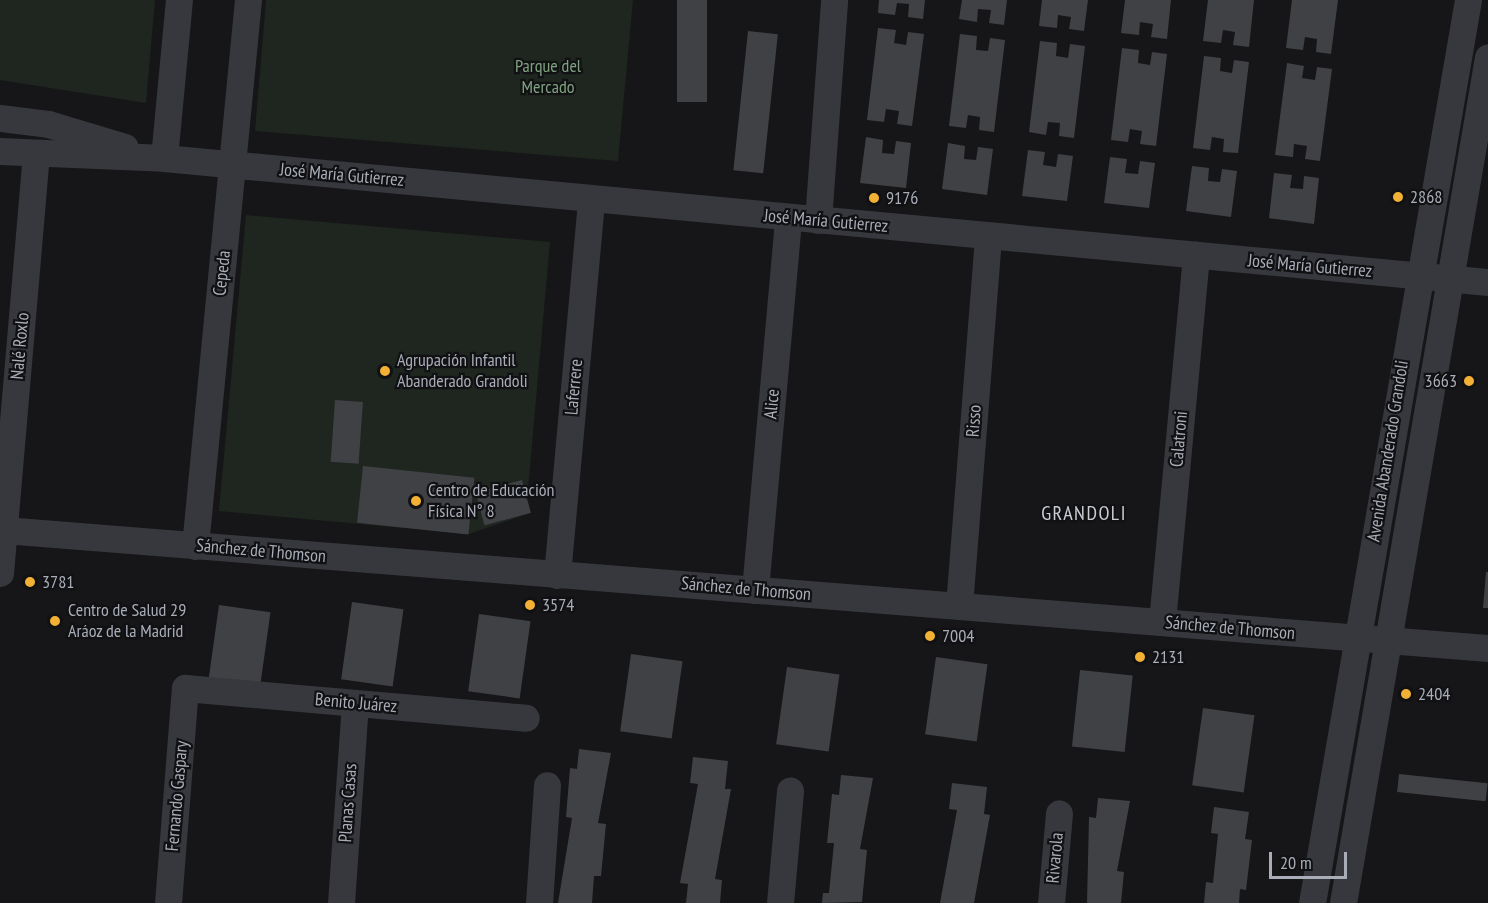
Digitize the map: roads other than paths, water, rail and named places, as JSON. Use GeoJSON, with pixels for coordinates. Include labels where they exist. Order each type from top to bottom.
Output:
{"type":"FeatureCollection","features":[{"type":"Feature","properties":{"kind":"street"},"geometry":{"type":"LineString","coordinates":[[164,158],[179,0]]}},
{"type":"Feature","properties":{"kind":"street","name":"Cepeda"},"geometry":{"type":"LineString","coordinates":[[195,546],[248,0]]}},
{"type":"Feature","properties":{"kind":"street"},"geometry":{"type":"LineString","coordinates":[[818,220],[834,0]]}},
{"type":"Feature","properties":{"kind":"street","name":"Avenida Abanderado Grandoli"},"geometry":{"type":"LineString","coordinates":[[1312,903],[1417,276],[1468,0]]}},
{"type":"Feature","properties":{"kind":"street","name":"Avenida Abanderado Grandoli"},"geometry":{"type":"LineString","coordinates":[[1343,903],[1448,278],[1488,57]]}},
{"type":"Feature","properties":{"kind":"street","name":"José María Gutierrez"},"geometry":{"type":"LineString","coordinates":[[0,118],[48,124],[164,158]]}},
{"type":"Feature","properties":{"kind":"street","name":"José María Gutierrez"},"geometry":{"type":"LineString","coordinates":[[0,152],[164,158],[1488,282]]}},
{"type":"Feature","properties":{"kind":"street","name":"Nalé Roxlo"},"geometry":{"type":"LineString","coordinates":[[0,573],[36,154]]}},
{"type":"Feature","properties":{"kind":"street","name":"Laferrere"},"geometry":{"type":"LineString","coordinates":[[557,574],[591,199]]}},
{"type":"Feature","properties":{"kind":"street","name":"Alice"},"geometry":{"type":"LineString","coordinates":[[755,590],[788,217]]}},
{"type":"Feature","properties":{"kind":"street","name":"Risso"},"geometry":{"type":"LineString","coordinates":[[959,606],[988,236]]}},
{"type":"Feature","properties":{"kind":"street","name":"Calatroni"},"geometry":{"type":"LineString","coordinates":[[1162,622],[1196,255]]}},
{"type":"Feature","properties":{"kind":"street","name":"Sánchez de Thomson"},"geometry":{"type":"LineString","coordinates":[[4,530],[1488,648]]}},
{"type":"Feature","properties":{"kind":"street","name":"Benito Juárez"},"geometry":{"type":"LineString","coordinates":[[185,688],[526,718]]}},
{"type":"Feature","properties":{"kind":"street","name":"Fernando Gaspary"},"geometry":{"type":"LineString","coordinates":[[168,903],[185,688]]}},
{"type":"Feature","properties":{"kind":"street","name":"Planas Casas"},"geometry":{"type":"LineString","coordinates":[[341,903],[355,703]]}},
{"type":"Feature","properties":{"kind":"street"},"geometry":{"type":"LineString","coordinates":[[539,903],[547,785]]}},
{"type":"Feature","properties":{"kind":"street"},"geometry":{"type":"LineString","coordinates":[[780,903],[790,790]]}},
{"type":"Feature","properties":{"kind":"street","name":"Rivarola"},"geometry":{"type":"LineString","coordinates":[[1051,903],[1059,813]]}},
{"type":"Feature","properties":{"kind":"place","name":"2868"},"geometry":{"type":"Point","coordinates":[1398,197]}},
{"type":"Feature","properties":{"kind":"place","name":"9176"},"geometry":{"type":"Point","coordinates":[874,198]}},
{"type":"Feature","properties":{"kind":"place","name":"Agrupación Infantil Abanderado Grandoli"},"geometry":{"type":"Point","coordinates":[385,371]}},
{"type":"Feature","properties":{"kind":"place","name":"3663"},"geometry":{"type":"Point","coordinates":[1469,381]}},
{"type":"Feature","properties":{"kind":"place","name":"Centro de Educación Física N° 8"},"geometry":{"type":"Point","coordinates":[416,501]}},
{"type":"Feature","properties":{"kind":"place","name":"3781"},"geometry":{"type":"Point","coordinates":[30,582]}},
{"type":"Feature","properties":{"kind":"place","name":"3574"},"geometry":{"type":"Point","coordinates":[530,605]}},
{"type":"Feature","properties":{"kind":"place","name":"Centro de Salud 29 Aráoz de la Madrid"},"geometry":{"type":"Point","coordinates":[55,621]}},
{"type":"Feature","properties":{"kind":"place","name":"7004"},"geometry":{"type":"Point","coordinates":[930,636]}},
{"type":"Feature","properties":{"kind":"place","name":"2131"},"geometry":{"type":"Point","coordinates":[1140,657]}},
{"type":"Feature","properties":{"kind":"place","name":"2404"},"geometry":{"type":"Point","coordinates":[1406,694]}},
{"type":"Feature","properties":{"kind":"district","name":"GRANDOLI"},"geometry":{"type":"Point","coordinates":[1084,513]}},
{"type":"Feature","properties":{"kind":"park label","name":"Parque del Mercado"},"geometry":{"type":"Point","coordinates":[548,77]}}]}
